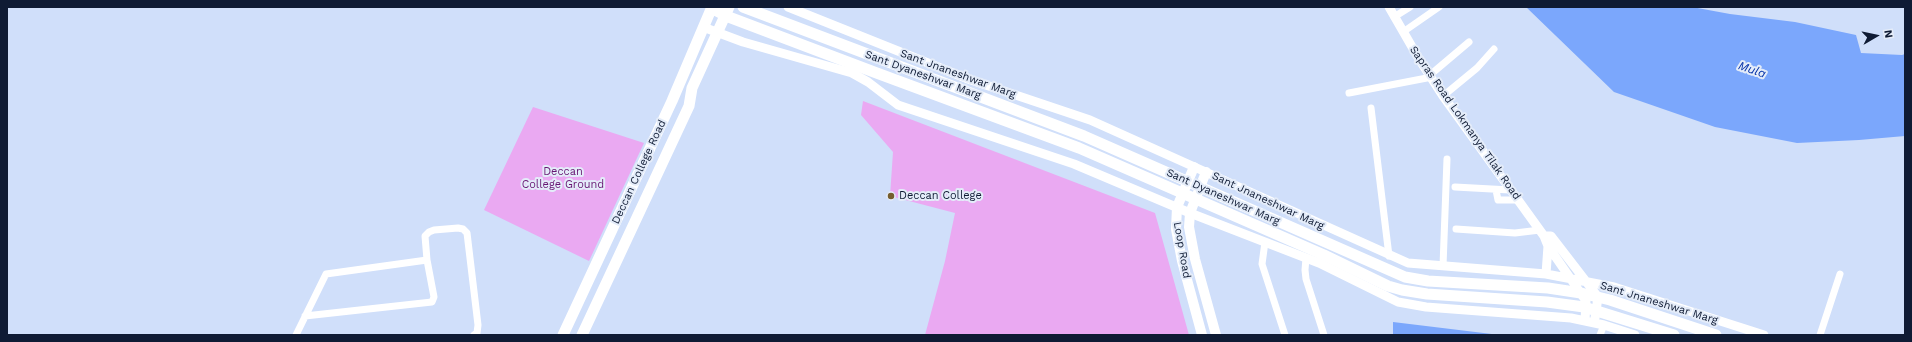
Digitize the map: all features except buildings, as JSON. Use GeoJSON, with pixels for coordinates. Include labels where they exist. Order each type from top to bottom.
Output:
{"type":"FeatureCollection","features":[{"type":"Feature","properties":{"kind":"main road","name":"Sant Dyaneshwar Marg"},"geometry":{"type":"LineString","coordinates":[[743,7],[1084,136],[1405,277],[1428,281],[1548,288],[1581,293],[1598,297],[1716,335]]}},
{"type":"Feature","properties":{"kind":"main road","name":"Sant Dyaneshwar Marg"},"geometry":{"type":"LineString","coordinates":[[712,8],[728,11],[874,72],[1080,148],[1324,255],[1378,281],[1402,290],[1427,294],[1547,302],[1592,309],[1674,335]]}},
{"type":"Feature","properties":{"kind":"main road","name":"Deccan College Road"},"geometry":{"type":"LineString","coordinates":[[563,335],[669,107],[712,8]]}},
{"type":"Feature","properties":{"kind":"main road","name":"Deccan College Road"},"geometry":{"type":"LineString","coordinates":[[582,335],[689,106],[692,88],[728,11]]}},
{"type":"Feature","properties":{"kind":"main road"},"geometry":{"type":"LineString","coordinates":[[868,82],[874,72]]}},
{"type":"Feature","properties":{"kind":"main road","name":"Loop Road"},"geometry":{"type":"LineString","coordinates":[[1194,167],[1177,207],[1176,229],[1182,262],[1202,335]]}},
{"type":"Feature","properties":{"kind":"main road","name":"Loop Road"},"geometry":{"type":"LineString","coordinates":[[1206,172],[1190,213],[1189,227],[1195,258],[1216,335]]}},
{"type":"Feature","properties":{"kind":"street","name":"Sant Jnaneshwar Marg"},"geometry":{"type":"LineString","coordinates":[[788,7],[968,79],[1090,120],[1389,256],[1408,263],[1546,274],[1570,278],[1614,287],[1764,335]]}},
{"type":"Feature","properties":{"kind":"street","name":"Sapras Road Lokmanya Tilak Road"},"geometry":{"type":"LineString","coordinates":[[1389,7],[1443,96],[1542,233],[1548,246],[1592,309]]}},
{"type":"Feature","properties":{"kind":"street"},"geometry":{"type":"LineString","coordinates":[[1394,17],[1410,7]]}},
{"type":"Feature","properties":{"kind":"street"},"geometry":{"type":"LineString","coordinates":[[1403,32],[1439,7]]}},
{"type":"Feature","properties":{"kind":"street"},"geometry":{"type":"LineString","coordinates":[[703,27],[743,42],[852,73],[868,82],[898,105],[1074,164],[1190,213],[1306,258],[1384,296],[1410,305],[1590,322],[1635,335]]}},
{"type":"Feature","properties":{"kind":"street"},"geometry":{"type":"LineString","coordinates":[[1349,93],[1431,76],[1469,42]]}},
{"type":"Feature","properties":{"kind":"street"},"geometry":{"type":"LineString","coordinates":[[1443,96],[1477,68],[1494,49]]}},
{"type":"Feature","properties":{"kind":"street"},"geometry":{"type":"LineString","coordinates":[[1370,108],[1389,256]]}},
{"type":"Feature","properties":{"kind":"street"},"geometry":{"type":"LineString","coordinates":[[1443,266],[1448,159]]}},
{"type":"Feature","properties":{"kind":"street"},"geometry":{"type":"LineString","coordinates":[[1454,187],[1510,190]]}},
{"type":"Feature","properties":{"kind":"street"},"geometry":{"type":"LineString","coordinates":[[1496,190],[1498,200],[1518,200]]}},
{"type":"Feature","properties":{"kind":"street"},"geometry":{"type":"LineString","coordinates":[[305,316],[432,302],[434,297],[427,260],[425,236],[428,232],[458,228],[463,229],[467,233],[478,325],[477,333],[474,335]]}},
{"type":"Feature","properties":{"kind":"street"},"geometry":{"type":"LineString","coordinates":[[1456,230],[1542,233]]}},
{"type":"Feature","properties":{"kind":"street","name":"Sapras Road Lokmanya Tilak Road"},"geometry":{"type":"LineString","coordinates":[[1542,233],[1551,236],[1598,297]]}},
{"type":"Feature","properties":{"kind":"street"},"geometry":{"type":"LineString","coordinates":[[1265,242],[1262,254],[1262,264],[1285,335]]}},
{"type":"Feature","properties":{"kind":"street"},"geometry":{"type":"LineString","coordinates":[[1546,274],[1548,246]]}},
{"type":"Feature","properties":{"kind":"street"},"geometry":{"type":"LineString","coordinates":[[1306,258],[1306,279],[1324,335]]}},
{"type":"Feature","properties":{"kind":"street"},"geometry":{"type":"LineString","coordinates":[[296,335],[326,274],[427,260]]}},
{"type":"Feature","properties":{"kind":"street"},"geometry":{"type":"LineString","coordinates":[[1820,335],[1840,274]]}},
{"type":"Feature","properties":{"kind":"street"},"geometry":{"type":"LineString","coordinates":[[1590,322],[1592,309],[1598,297]]}},
{"type":"Feature","properties":{"kind":"street"},"geometry":{"type":"LineString","coordinates":[[1600,335],[1604,325]]}},
{"type":"Feature","properties":{"kind":"green space"},"geometry":{"type":"Polygon","coordinates":[[[863,101],[1155,213],[1189,335],[925,335],[945,261],[955,213],[890,196],[893,152],[861,115],[863,101]]]}},
{"type":"Feature","properties":{"kind":"green space","name":"Deccan College Ground"},"geometry":{"type":"Polygon","coordinates":[[[533,107],[644,143],[589,261],[484,210],[533,107]]]}},
{"type":"Feature","properties":{"kind":"water","name":"Mula"},"geometry":{"type":"Polygon","coordinates":[[[1526,7],[1692,7],[1730,14],[1795,22],[1856,35],[1861,53],[1905,54],[1905,136],[1797,143],[1715,127],[1614,92],[1526,7]]]}},
{"type":"Feature","properties":{"kind":"water"},"geometry":{"type":"Polygon","coordinates":[[[1393,322],[1500,335],[1393,335],[1393,322]]]}},
{"type":"Feature","properties":{"kind":"place","name":"Deccan College"},"geometry":{"type":"Point","coordinates":[891,196]}}]}
